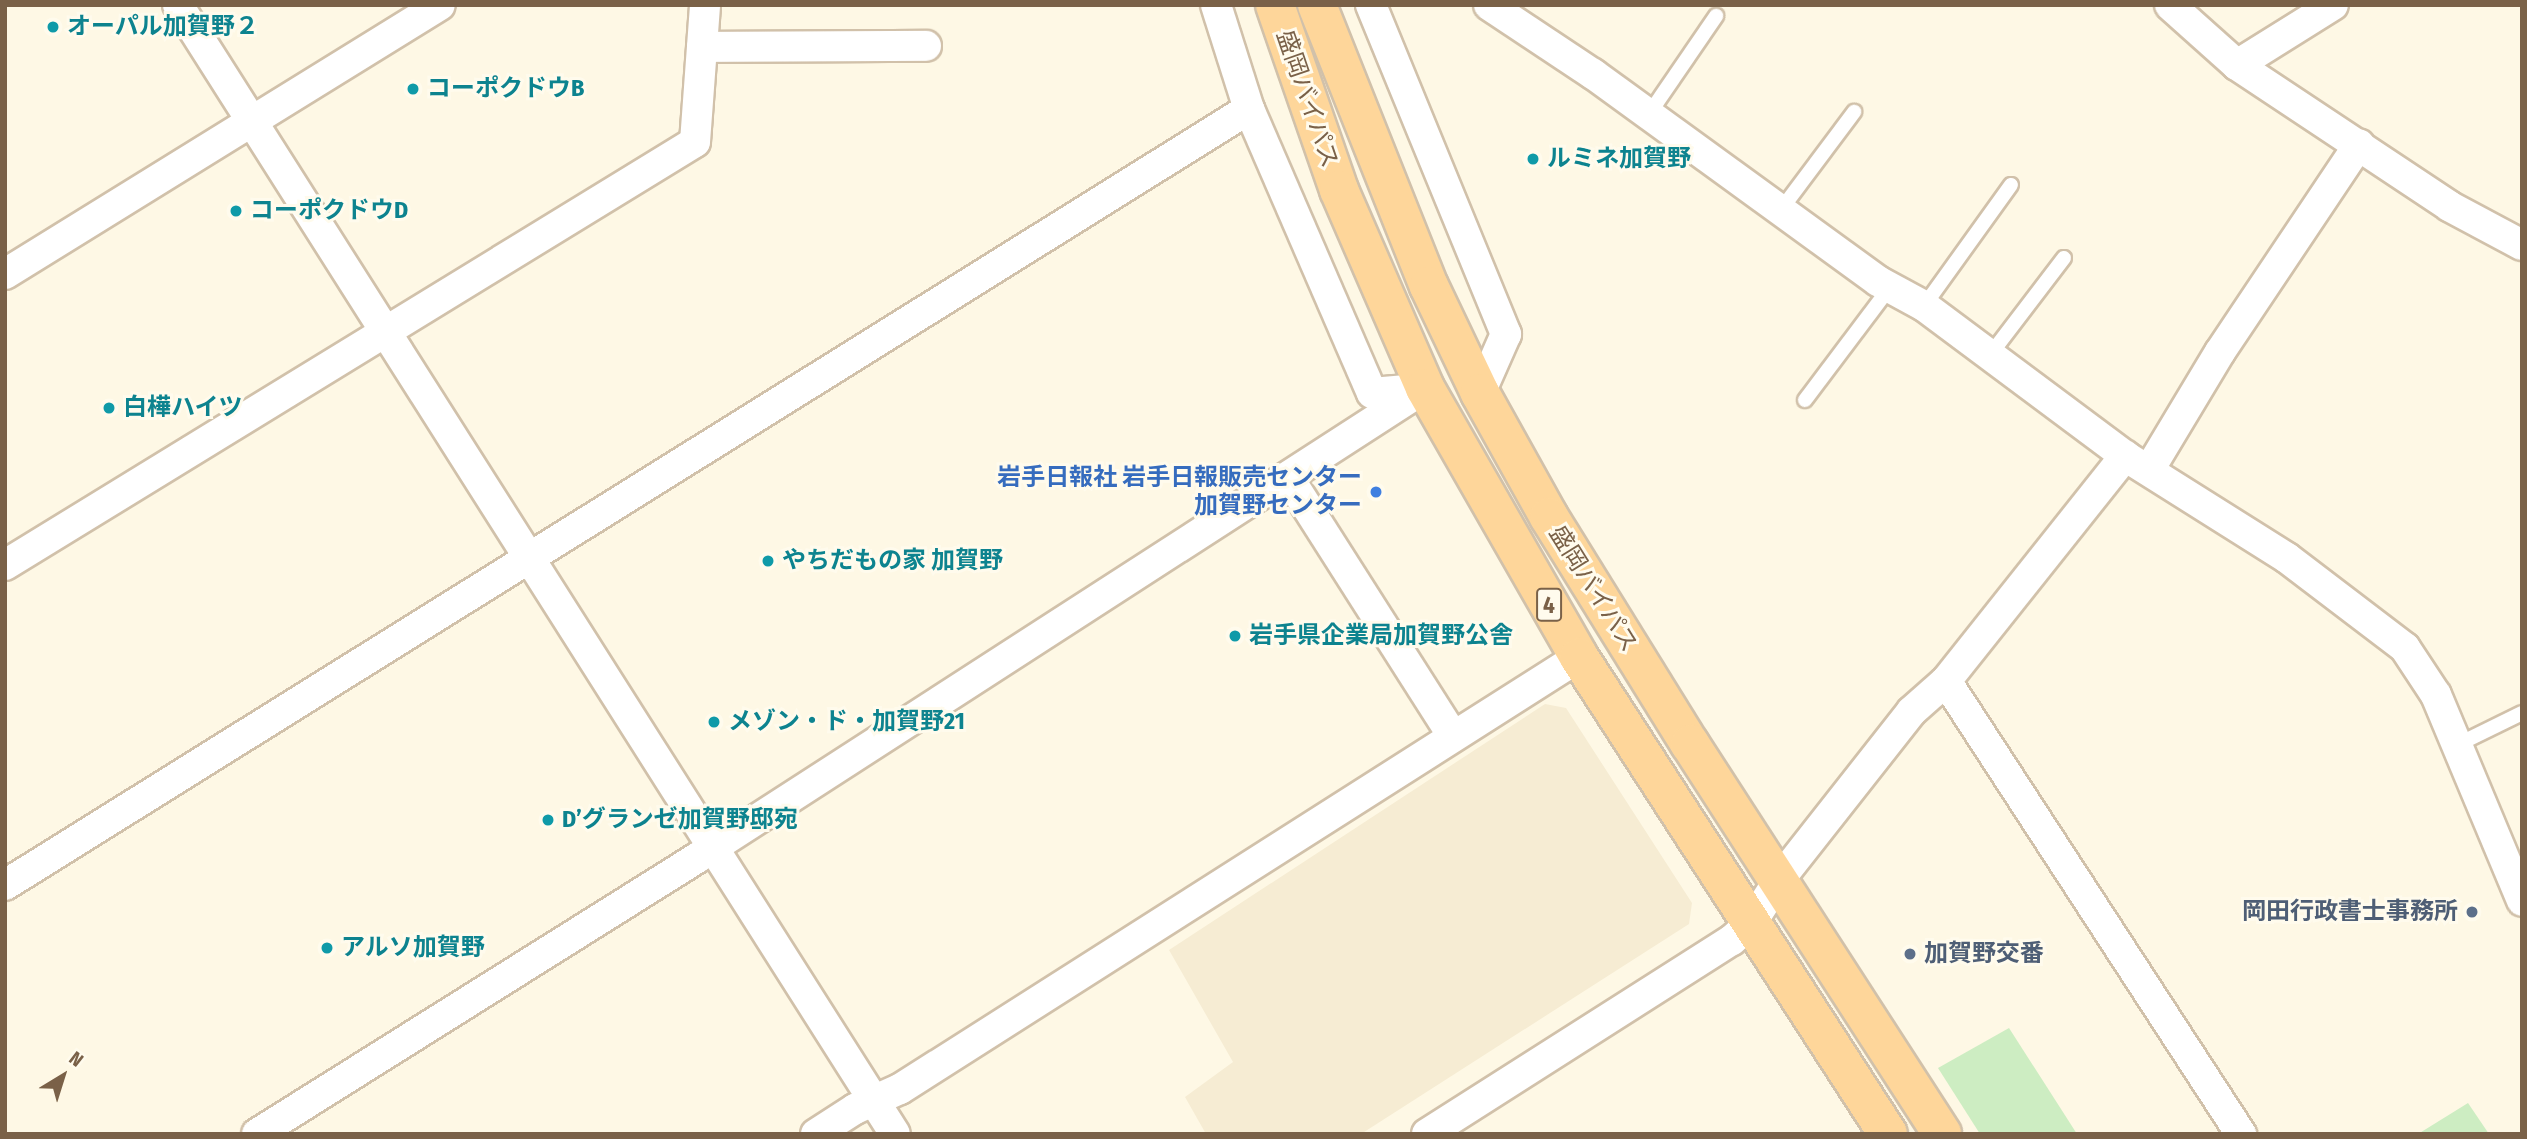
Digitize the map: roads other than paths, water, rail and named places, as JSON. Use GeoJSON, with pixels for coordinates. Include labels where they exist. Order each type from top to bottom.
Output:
{"type":"FeatureCollection","features":[{"type":"Feature","properties":{"kind":"highway","name":"盛岡バイパス"},"geometry":{"type":"LineString","coordinates":[[1321,17],[1429,286],[1480,393],[1549,517],[1942,1134]]}},
{"type":"Feature","properties":{"kind":"highway","name":"盛岡バイパス"},"geometry":{"type":"LineString","coordinates":[[1280,22],[1339,190],[1426,388],[1579,657],[1888,1134]]}},
{"type":"Feature","properties":{"kind":"street"},"geometry":{"type":"LineString","coordinates":[[178,5],[254,120],[384,332],[715,846],[895,1134]]}},
{"type":"Feature","properties":{"kind":"street"},"geometry":{"type":"LineString","coordinates":[[5,274],[440,5]]}},
{"type":"Feature","properties":{"kind":"street"},"geometry":{"type":"LineString","coordinates":[[5,565],[695,142],[705,5]]}},
{"type":"Feature","properties":{"kind":"street"},"geometry":{"type":"LineString","coordinates":[[1216,5],[1249,109],[1372,393],[1426,388]]}},
{"type":"Feature","properties":{"kind":"street"},"geometry":{"type":"LineString","coordinates":[[1371,5],[1506,334],[1480,393]]}},
{"type":"Feature","properties":{"kind":"street"},"geometry":{"type":"LineString","coordinates":[[1489,5],[1649,114],[1780,211],[1890,287],[1924,306],[2137,463],[2287,558],[2405,648],[2436,695],[2522,901]]}},
{"type":"Feature","properties":{"kind":"street"},"geometry":{"type":"LineString","coordinates":[[2170,5],[2237,65],[2449,206],[2522,245]]}},
{"type":"Feature","properties":{"kind":"street"},"geometry":{"type":"LineString","coordinates":[[2237,65],[2333,5]]}},
{"type":"Feature","properties":{"kind":"street"},"geometry":{"type":"LineString","coordinates":[[702,47],[926,46]]}},
{"type":"Feature","properties":{"kind":"street"},"geometry":{"type":"LineString","coordinates":[[5,885],[1249,109]]}},
{"type":"Feature","properties":{"kind":"street"},"geometry":{"type":"LineString","coordinates":[[1427,1134],[1732,940],[1752,922],[1779,880],[1912,711],[1946,681],[2137,463],[2220,352],[2359,144]]}},
{"type":"Feature","properties":{"kind":"street"},"geometry":{"type":"LineString","coordinates":[[257,1134],[715,846],[1426,388]]}},
{"type":"Feature","properties":{"kind":"street"},"geometry":{"type":"LineString","coordinates":[[1288,477],[1453,736]]}},
{"type":"Feature","properties":{"kind":"street"},"geometry":{"type":"LineString","coordinates":[[816,1134],[873,1099],[900,1089],[1579,657]]}},
{"type":"Feature","properties":{"kind":"street"},"geometry":{"type":"LineString","coordinates":[[1946,681],[2241,1134]]}},
{"type":"Feature","properties":{"kind":"lane"},"geometry":{"type":"LineString","coordinates":[[1649,114],[1716,16]]}},
{"type":"Feature","properties":{"kind":"lane"},"geometry":{"type":"LineString","coordinates":[[1780,211],[1854,111]]}},
{"type":"Feature","properties":{"kind":"lane"},"geometry":{"type":"LineString","coordinates":[[1924,306],[2011,185]]}},
{"type":"Feature","properties":{"kind":"lane"},"geometry":{"type":"LineString","coordinates":[[1990,355],[2064,258]]}},
{"type":"Feature","properties":{"kind":"lane"},"geometry":{"type":"LineString","coordinates":[[1805,400],[1890,287]]}},
{"type":"Feature","properties":{"kind":"lane"},"geometry":{"type":"LineString","coordinates":[[2457,745],[2522,713]]}},
{"type":"Feature","properties":{"kind":"place","name":"オーパル加賀野２"},"geometry":{"type":"Point","coordinates":[53,27]}},
{"type":"Feature","properties":{"kind":"place","name":"コーポクドウB"},"geometry":{"type":"Point","coordinates":[413,89]}},
{"type":"Feature","properties":{"kind":"place","name":"ルミネ加賀野"},"geometry":{"type":"Point","coordinates":[1533,159]}},
{"type":"Feature","properties":{"kind":"place","name":"コーポクドウD"},"geometry":{"type":"Point","coordinates":[236,211]}},
{"type":"Feature","properties":{"kind":"place","name":"白樺ハイツ"},"geometry":{"type":"Point","coordinates":[109,408]}},
{"type":"Feature","properties":{"kind":"place","name":"岩手日報社 岩手日報販売センター 加賀野センター"},"geometry":{"type":"Point","coordinates":[1376,492]}},
{"type":"Feature","properties":{"kind":"place","name":"やちだもの家 加賀野"},"geometry":{"type":"Point","coordinates":[768,561]}},
{"type":"Feature","properties":{"kind":"place","name":"岩手県企業局加賀野公舎"},"geometry":{"type":"Point","coordinates":[1235,636]}},
{"type":"Feature","properties":{"kind":"place","name":"メゾン・ド・加賀野21"},"geometry":{"type":"Point","coordinates":[714,722]}},
{"type":"Feature","properties":{"kind":"place","name":"D’グランゼ加賀野邸宛"},"geometry":{"type":"Point","coordinates":[548,820]}},
{"type":"Feature","properties":{"kind":"place","name":"岡田行政書士事務所"},"geometry":{"type":"Point","coordinates":[2472,912]}},
{"type":"Feature","properties":{"kind":"place","name":"アルソ加賀野"},"geometry":{"type":"Point","coordinates":[327,948]}},
{"type":"Feature","properties":{"kind":"place","name":"加賀野交番"},"geometry":{"type":"Point","coordinates":[1910,954]}}]}
